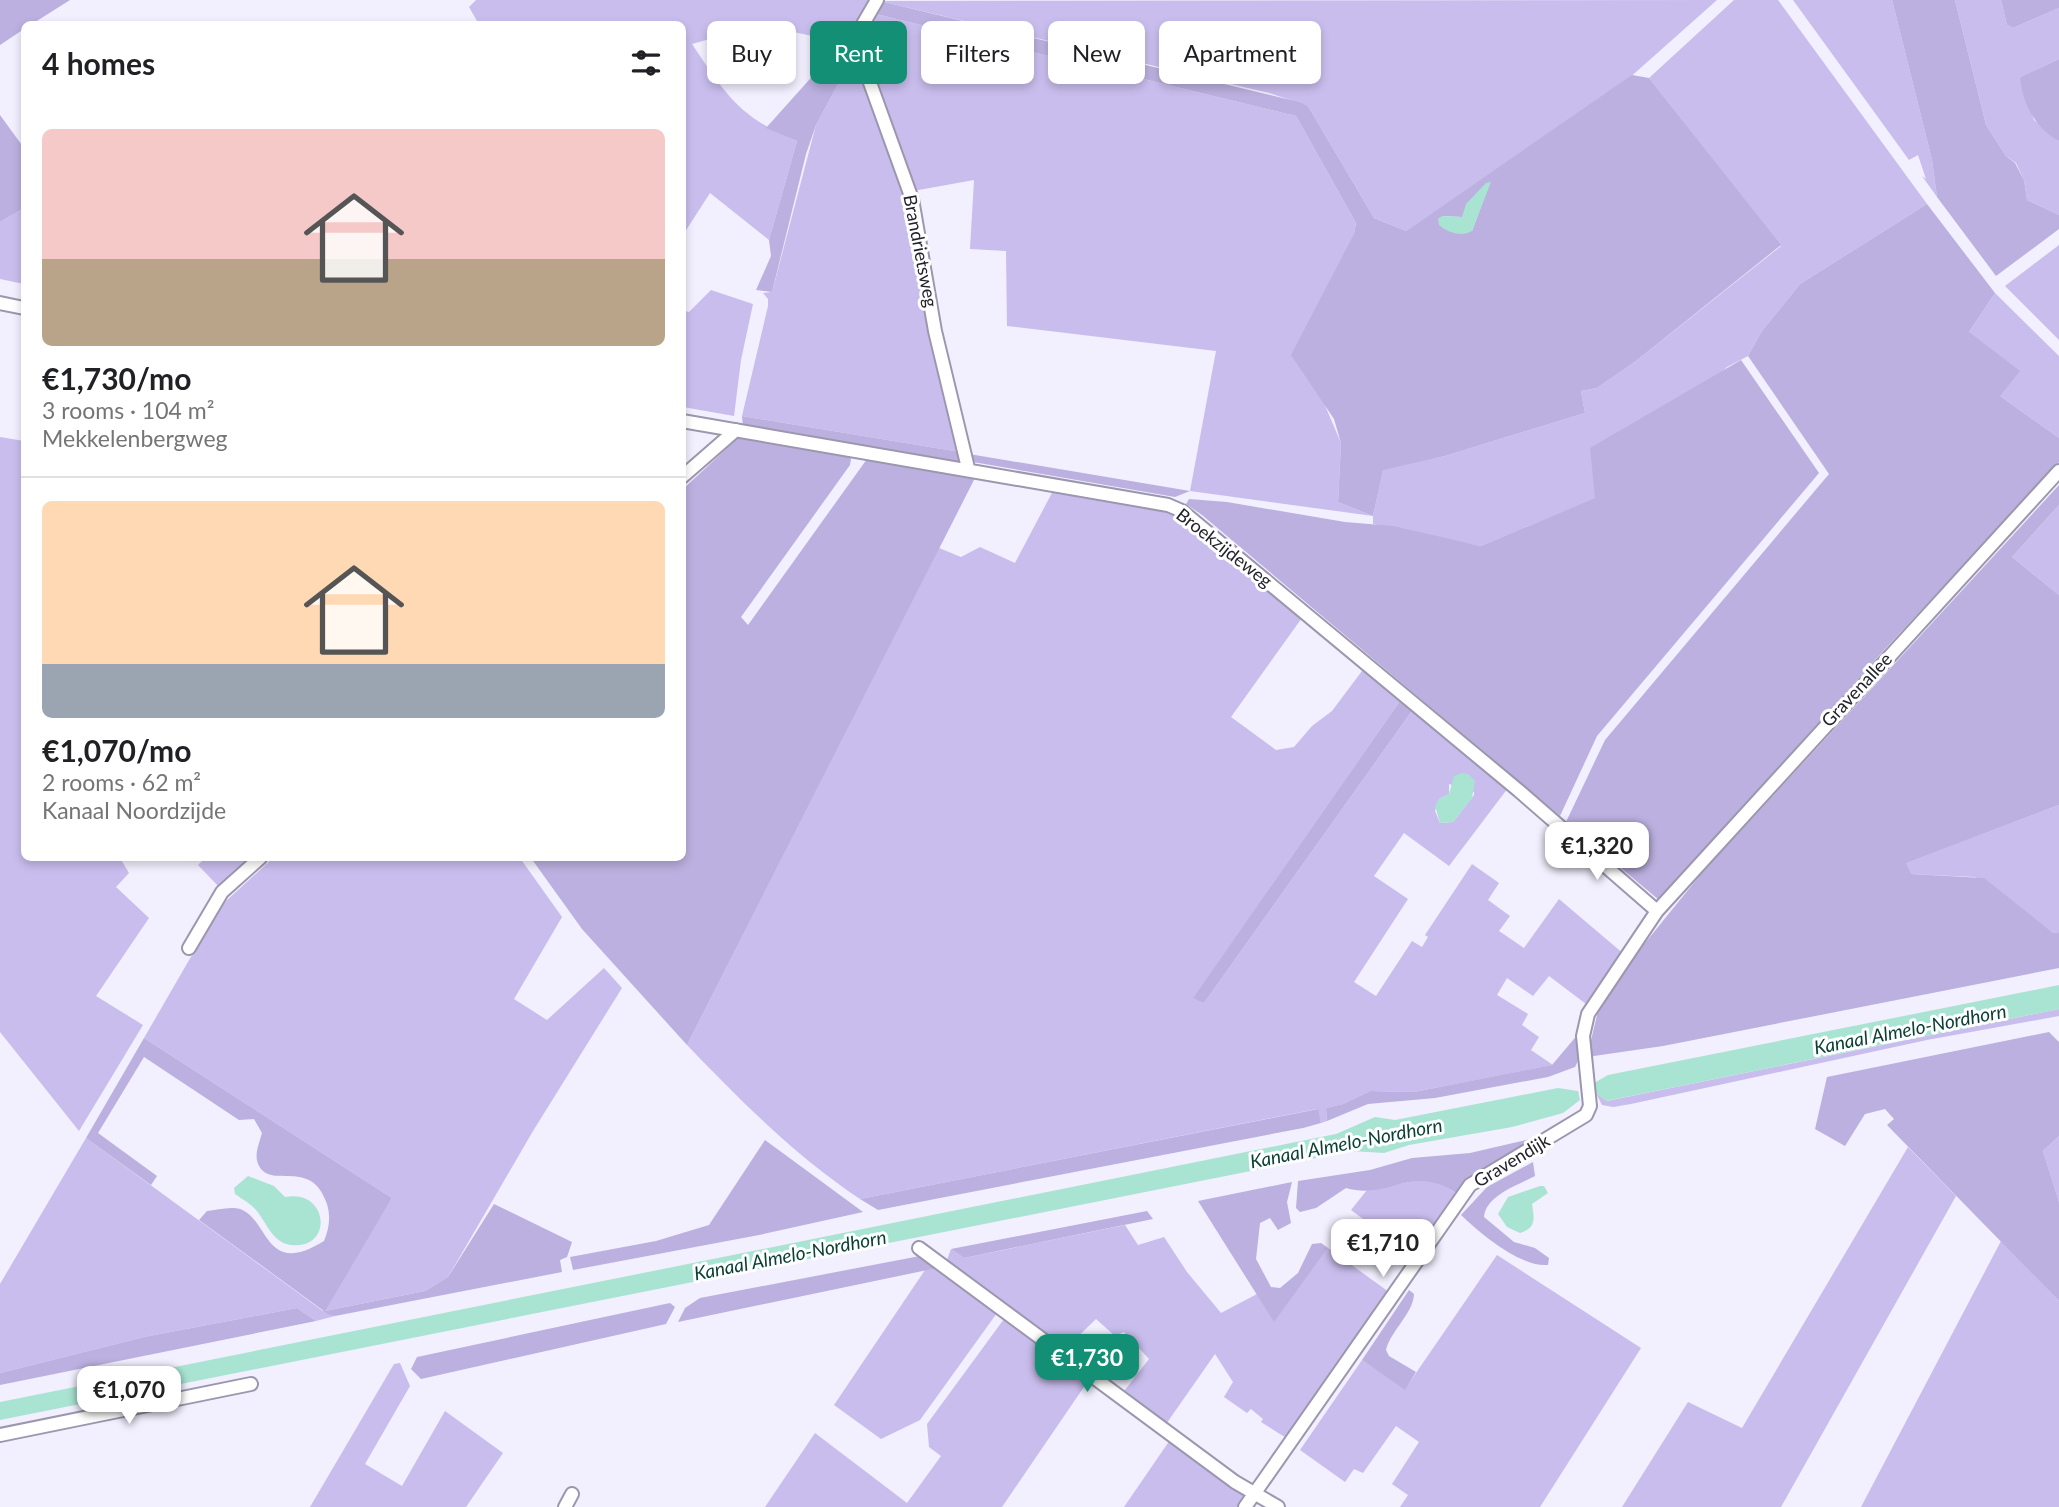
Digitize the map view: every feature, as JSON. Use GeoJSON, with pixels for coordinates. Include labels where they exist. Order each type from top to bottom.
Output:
{"type":"FeatureCollection","features":[{"type":"Feature","properties":{"kind":"street","name":"Brandrietsweg"},"geometry":{"type":"LineString","coordinates":[[877,0],[859,30],[859,55],[912,199],[935,331],[968,468]]}},
{"type":"Feature","properties":{"kind":"street"},"geometry":{"type":"LineString","coordinates":[[0,303],[21,307]]}},
{"type":"Feature","properties":{"kind":"street","name":"Broekzijdeweg"},"geometry":{"type":"LineString","coordinates":[[686,422],[968,468],[1168,505],[1182,511],[1657,911]]}},
{"type":"Feature","properties":{"kind":"street"},"geometry":{"type":"LineString","coordinates":[[686,474],[736,430]]}},
{"type":"Feature","properties":{"kind":"street","name":"Gravenallee"},"geometry":{"type":"LineString","coordinates":[[1657,911],[2059,471]]}},
{"type":"Feature","properties":{"kind":"street"},"geometry":{"type":"LineString","coordinates":[[189,948],[222,892],[257,861]]}},
{"type":"Feature","properties":{"kind":"street","name":"Gravendijk"},"geometry":{"type":"LineString","coordinates":[[1245,1507],[1462,1195],[1482,1176],[1586,1115],[1590,1106],[1583,1036],[1588,1014],[1657,911]]}},
{"type":"Feature","properties":{"kind":"street"},"geometry":{"type":"LineString","coordinates":[[919,1248],[1255,1494],[1278,1507]]}},
{"type":"Feature","properties":{"kind":"street"},"geometry":{"type":"LineString","coordinates":[[0,1435],[251,1384]]}},
{"type":"Feature","properties":{"kind":"street"},"geometry":{"type":"LineString","coordinates":[[565,1507],[572,1494]]}},
{"type":"Feature","properties":{"kind":"shaded area"},"geometry":{"type":"Polygon","coordinates":[[[0,0],[70,0],[37,21],[21,21],[21,31],[0,45],[0,0]]]}},
{"type":"Feature","properties":{"kind":"shaded area"},"geometry":{"type":"Polygon","coordinates":[[[476,0],[869,0],[857,21],[810,21],[810,36],[796,33],[796,21],[707,21],[707,40],[692,44],[707,66],[707,84],[720,84],[747,113],[797,141],[769,240],[710,193],[686,230],[686,21],[477,21],[469,7],[476,0]]]}},
{"type":"Feature","properties":{"kind":"shaded area"},"geometry":{"type":"Polygon","coordinates":[[[1717,0],[1627,80],[1406,231],[1374,218],[1308,106],[1231,84],[1321,84],[1321,21],[1159,21],[1159,67],[1145,64],[1145,21],[1048,21],[1048,41],[1034,37],[1034,21],[965,21],[880,1],[1717,0]]]}},
{"type":"Feature","properties":{"kind":"shaded area"},"geometry":{"type":"Polygon","coordinates":[[[1734,0],[1778,0],[1927,204],[1800,284],[1762,331],[1748,356],[1727,367],[1596,498],[1481,546],[1373,524],[1383,469],[1445,456],[1585,413],[1581,391],[1597,388],[1636,361],[1781,246],[1649,78],[1734,0]]]}},
{"type":"Feature","properties":{"kind":"shaded area"},"geometry":{"type":"Polygon","coordinates":[[[1793,0],[1892,0],[1932,160],[1937,197],[1922,176],[1926,179],[1918,155],[1909,160],[1793,0]]]}},
{"type":"Feature","properties":{"kind":"shaded area"},"geometry":{"type":"Polygon","coordinates":[[[1892,0],[1955,0],[1986,125],[2006,156],[2015,163],[2024,180],[2027,200],[2059,215],[2059,229],[1996,276],[1937,197],[1932,160],[1892,0]]]}},
{"type":"Feature","properties":{"kind":"shaded area"},"geometry":{"type":"Polygon","coordinates":[[[1955,0],[2001,0],[2007,25],[2013,28],[2059,8],[2059,59],[2020,77],[2034,120],[2059,141],[2059,215],[2027,200],[2024,180],[2016,163],[2006,156],[1986,125],[1955,0]]]}},
{"type":"Feature","properties":{"kind":"shaded area"},"geometry":{"type":"Polygon","coordinates":[[[2001,0],[2059,0],[2059,8],[2013,28],[2007,25],[2001,0]]]}},
{"type":"Feature","properties":{"kind":"shaded area"},"geometry":{"type":"Polygon","coordinates":[[[880,1],[963,21],[921,21],[921,25],[872,13],[880,1]]]}},
{"type":"Feature","properties":{"kind":"shaded area"},"geometry":{"type":"Polygon","coordinates":[[[872,13],[905,21],[867,21],[872,13]]]}},
{"type":"Feature","properties":{"kind":"shaded area"},"geometry":{"type":"Polygon","coordinates":[[[907,22],[921,25],[921,84],[1034,84],[1034,52],[1048,56],[1048,84],[1145,84],[1145,79],[1296,116],[1356,223],[1324,403],[1341,443],[1338,502],[1373,516],[1190,491],[1216,351],[1007,326],[1006,251],[970,249],[974,180],[913,191],[873,84],[907,84],[907,22]]]}},
{"type":"Feature","properties":{"kind":"shaded area"},"geometry":{"type":"Polygon","coordinates":[[[1034,38],[1048,41],[1048,56],[1034,52],[1034,38]]]}},
{"type":"Feature","properties":{"kind":"shaded area"},"geometry":{"type":"Polygon","coordinates":[[[2059,59],[2059,141],[2043,130],[2027,106],[2020,77],[2059,59]]]}},
{"type":"Feature","properties":{"kind":"shaded area"},"geometry":{"type":"Polygon","coordinates":[[[1145,65],[1159,68],[1159,83],[1145,79],[1145,65]]]}},
{"type":"Feature","properties":{"kind":"shaded area"},"geometry":{"type":"Polygon","coordinates":[[[1632,75],[1649,78],[1781,245],[1636,361],[1597,388],[1581,391],[1585,413],[1445,456],[1383,470],[1373,516],[1338,502],[1341,443],[1334,419],[1291,355],[1354,234],[1356,223],[1296,116],[1164,84],[1224,84],[1308,106],[1374,218],[1406,231],[1632,75]],[[1490,182],[1462,217],[1442,216],[1472,231],[1490,182]]]}},
{"type":"Feature","properties":{"kind":"shaded area"},"geometry":{"type":"Polygon","coordinates":[[[810,79],[810,84],[838,84],[816,125],[806,154],[772,292],[756,290],[771,256],[769,240],[797,141],[766,128],[810,79]]]}},
{"type":"Feature","properties":{"kind":"shaded area"},"geometry":{"type":"Polygon","coordinates":[[[838,84],[865,84],[905,192],[920,287],[960,452],[742,416],[768,306],[768,299],[763,293],[772,292],[816,125],[838,84]]]}},
{"type":"Feature","properties":{"kind":"shaded area"},"geometry":{"type":"Polygon","coordinates":[[[0,115],[21,144],[21,210],[0,222],[0,115]]]}},
{"type":"Feature","properties":{"kind":"shaded area"},"geometry":{"type":"Polygon","coordinates":[[[1927,204],[1995,293],[1969,332],[2020,371],[2000,396],[2059,438],[2059,462],[1885,649],[1659,900],[1566,822],[1605,740],[1829,474],[1748,356],[1762,331],[1800,284],[1927,204]]]}},
{"type":"Feature","properties":{"kind":"shaded area"},"geometry":{"type":"Polygon","coordinates":[[[21,210],[21,283],[0,279],[0,222],[21,210]]]}},
{"type":"Feature","properties":{"kind":"shaded area"},"geometry":{"type":"Polygon","coordinates":[[[2059,245],[2059,340],[2005,286],[2059,245]]]}},
{"type":"Feature","properties":{"kind":"shaded area"},"geometry":{"type":"Polygon","coordinates":[[[711,290],[753,304],[741,360],[734,416],[686,408],[686,311],[689,312],[711,290]]]}},
{"type":"Feature","properties":{"kind":"shaded area"},"geometry":{"type":"Polygon","coordinates":[[[1995,293],[2059,356],[2059,438],[2000,396],[1969,332],[1995,293]]]}},
{"type":"Feature","properties":{"kind":"shaded area"},"geometry":{"type":"Polygon","coordinates":[[[1741,360],[1819,473],[1597,736],[1560,816],[1186,504],[1189,499],[1227,502],[1345,522],[1393,526],[1481,546],[1595,498],[1590,448],[1741,360]]]}},
{"type":"Feature","properties":{"kind":"shaded area"},"geometry":{"type":"Polygon","coordinates":[[[742,416],[960,452],[958,462],[743,426],[742,416]]]}},
{"type":"Feature","properties":{"kind":"shaded area"},"geometry":{"type":"Polygon","coordinates":[[[0,437],[21,440],[21,861],[122,861],[129,873],[116,887],[149,918],[96,996],[143,1025],[79,1131],[0,1032],[0,437]]]}},
{"type":"Feature","properties":{"kind":"shaded area"},"geometry":{"type":"Polygon","coordinates":[[[738,438],[849,455],[851,459],[850,465],[741,617],[748,625],[867,459],[976,476],[687,1045],[582,929],[533,861],[686,861],[686,486],[738,438]]]}},
{"type":"Feature","properties":{"kind":"shaded area"},"geometry":{"type":"Polygon","coordinates":[[[969,454],[1190,491],[1175,497],[973,462],[969,454]]]}},
{"type":"Feature","properties":{"kind":"shaded area"},"geometry":{"type":"Polygon","coordinates":[[[2059,485],[2059,505],[2012,557],[2059,595],[2059,805],[1906,863],[1911,874],[1984,878],[2053,933],[2059,932],[2059,968],[1663,1046],[1587,1057],[1598,1011],[1619,975],[1701,874],[2059,485]]]}},
{"type":"Feature","properties":{"kind":"shaded area"},"geometry":{"type":"Polygon","coordinates":[[[1054,489],[1161,506],[1188,520],[1304,615],[1231,717],[1276,750],[1294,747],[1312,726],[1332,711],[1365,667],[1402,698],[1194,997],[1204,1003],[1414,708],[1508,788],[1449,866],[1404,833],[1374,876],[1408,899],[1354,982],[1376,996],[1412,941],[1422,947],[1428,937],[1425,935],[1472,864],[1499,883],[1488,900],[1510,916],[1499,931],[1524,948],[1559,899],[1625,955],[1590,1007],[1549,976],[1533,996],[1507,978],[1497,995],[1528,1014],[1522,1025],[1539,1037],[1531,1050],[1553,1065],[1414,1092],[1370,1091],[1343,1104],[1326,1108],[1327,1121],[1321,1123],[1317,1109],[860,1199],[813,1164],[769,1126],[687,1045],[939,548],[961,557],[980,547],[1015,563],[1054,489]],[[1449,784],[1449,794],[1439,799],[1435,811],[1440,823],[1453,822],[1474,792],[1449,784]]]}},
{"type":"Feature","properties":{"kind":"shaded area"},"geometry":{"type":"Polygon","coordinates":[[[2059,505],[2059,595],[2012,557],[2059,505]]]}},
{"type":"Feature","properties":{"kind":"shaded area"},"geometry":{"type":"Polygon","coordinates":[[[1402,698],[1414,708],[1204,1003],[1193,998],[1402,698]]]}},
{"type":"Feature","properties":{"kind":"shaded area"},"geometry":{"type":"Polygon","coordinates":[[[2059,805],[2059,932],[2053,933],[1975,877],[1910,874],[1905,863],[2059,805]]]}},
{"type":"Feature","properties":{"kind":"shaded area"},"geometry":{"type":"Polygon","coordinates":[[[202,861],[253,861],[221,889],[198,865],[202,861]]]}},
{"type":"Feature","properties":{"kind":"shaded area"},"geometry":{"type":"Polygon","coordinates":[[[270,861],[522,861],[562,917],[514,999],[547,1020],[604,968],[622,988],[533,1131],[448,1277],[425,1291],[325,1311],[335,1316],[316,1321],[297,1308],[144,1337],[0,1373],[0,1284],[86,1138],[323,1311],[392,1198],[144,1038],[226,901],[270,861]]]}},
{"type":"Feature","properties":{"kind":"shaded area"},"geometry":{"type":"Polygon","coordinates":[[[2059,1009],[2059,1016],[1927,1040],[1631,1104],[1613,1107],[1602,1105],[1596,1093],[1607,1101],[2059,1009]]]}},
{"type":"Feature","properties":{"kind":"shaded area"},"geometry":{"type":"Polygon","coordinates":[[[2049,1032],[2059,1042],[2059,1136],[2043,1151],[2059,1202],[2059,1301],[1887,1125],[1894,1119],[1885,1109],[1865,1114],[1845,1146],[1815,1129],[1827,1077],[2049,1032]]]}},
{"type":"Feature","properties":{"kind":"shaded area"},"geometry":{"type":"Polygon","coordinates":[[[1579,1033],[1578,1061],[1575,1067],[1548,1077],[1435,1098],[1368,1104],[1327,1121],[1326,1108],[1343,1104],[1370,1091],[1414,1092],[1552,1065],[1579,1033]]]}},
{"type":"Feature","properties":{"kind":"shaded area"},"geometry":{"type":"Polygon","coordinates":[[[144,1038],[392,1198],[325,1311],[425,1291],[448,1277],[494,1204],[572,1242],[567,1257],[560,1260],[562,1272],[335,1316],[328,1314],[199,1220],[207,1211],[236,1208],[250,1215],[279,1250],[290,1253],[304,1251],[324,1241],[329,1214],[320,1190],[303,1178],[276,1176],[261,1169],[257,1156],[262,1133],[254,1119],[239,1120],[144,1057],[98,1133],[157,1176],[151,1185],[86,1138],[144,1038]]]}},
{"type":"Feature","properties":{"kind":"shaded area"},"geometry":{"type":"Polygon","coordinates":[[[1318,1109],[1321,1123],[1303,1128],[878,1210],[860,1199],[1318,1109]]]}},
{"type":"Feature","properties":{"kind":"shaded area"},"geometry":{"type":"Polygon","coordinates":[[[1552,1134],[1457,1194],[1441,1185],[1414,1181],[1375,1190],[1346,1188],[1316,1208],[1300,1212],[1296,1208],[1298,1181],[1370,1170],[1412,1158],[1470,1153],[1552,1134]]]}},
{"type":"Feature","properties":{"kind":"shaded area"},"geometry":{"type":"Polygon","coordinates":[[[2059,1136],[2059,1202],[2043,1151],[2059,1136]]]}},
{"type":"Feature","properties":{"kind":"shaded area"},"geometry":{"type":"Polygon","coordinates":[[[765,1140],[863,1212],[759,1235],[573,1270],[570,1257],[656,1241],[709,1225],[765,1140]]]}},
{"type":"Feature","properties":{"kind":"shaded area"},"geometry":{"type":"Polygon","coordinates":[[[1908,1147],[1956,1196],[1781,1507],[1622,1507],[1688,1402],[1742,1428],[1908,1147]]]}},
{"type":"Feature","properties":{"kind":"shaded area"},"geometry":{"type":"Polygon","coordinates":[[[1533,1162],[1535,1176],[1497,1197],[1486,1209],[1484,1217],[1514,1242],[1535,1248],[1549,1258],[1548,1265],[1525,1261],[1513,1255],[1490,1240],[1461,1215],[1487,1187],[1533,1162]]]}},
{"type":"Feature","properties":{"kind":"shaded area"},"geometry":{"type":"Polygon","coordinates":[[[1426,1179],[1437,1181],[1457,1194],[1413,1256],[1351,1210],[1367,1190],[1426,1179]]]}},
{"type":"Feature","properties":{"kind":"shaded area"},"geometry":{"type":"Polygon","coordinates":[[[1292,1182],[1287,1202],[1291,1223],[1278,1230],[1270,1218],[1260,1223],[1256,1259],[1271,1287],[1280,1288],[1298,1273],[1312,1244],[1321,1243],[1328,1248],[1274,1322],[1198,1201],[1292,1182]]]}},
{"type":"Feature","properties":{"kind":"shaded area"},"geometry":{"type":"Polygon","coordinates":[[[1147,1211],[1153,1219],[964,1258],[951,1249],[1147,1211]]]}},
{"type":"Feature","properties":{"kind":"shaded area"},"geometry":{"type":"Polygon","coordinates":[[[1125,1225],[1138,1245],[1164,1237],[1187,1272],[1221,1313],[1257,1294],[1274,1321],[1328,1248],[1389,1292],[1288,1439],[1261,1422],[1263,1419],[1251,1409],[1247,1413],[1224,1397],[1233,1382],[1215,1354],[1164,1427],[1121,1395],[1149,1359],[1124,1332],[1115,1336],[1096,1319],[1062,1352],[945,1265],[951,1249],[964,1258],[1125,1225]]]}},
{"type":"Feature","properties":{"kind":"shaded area"},"geometry":{"type":"Polygon","coordinates":[[[2001,1241],[2059,1301],[2059,1507],[1861,1507],[2001,1241]]]}},
{"type":"Feature","properties":{"kind":"shaded area"},"geometry":{"type":"Polygon","coordinates":[[[1497,1255],[1641,1348],[1540,1507],[1400,1507],[1408,1495],[1392,1484],[1419,1442],[1396,1426],[1363,1473],[1354,1469],[1345,1482],[1300,1450],[1362,1360],[1405,1389],[1497,1255]]]}},
{"type":"Feature","properties":{"kind":"shaded area"},"geometry":{"type":"Polygon","coordinates":[[[920,1256],[937,1268],[678,1322],[685,1308],[700,1298],[920,1256]]]}},
{"type":"Feature","properties":{"kind":"shaded area"},"geometry":{"type":"Polygon","coordinates":[[[937,1268],[997,1313],[920,1420],[881,1439],[834,1405],[925,1270],[937,1268]]]}},
{"type":"Feature","properties":{"kind":"shaded area"},"geometry":{"type":"Polygon","coordinates":[[[1409,1290],[1414,1294],[1413,1301],[1386,1350],[1389,1356],[1416,1372],[1405,1390],[1362,1360],[1409,1290]]]}},
{"type":"Feature","properties":{"kind":"shaded area"},"geometry":{"type":"Polygon","coordinates":[[[670,1303],[675,1307],[666,1324],[421,1379],[411,1369],[417,1357],[670,1303]]]}},
{"type":"Feature","properties":{"kind":"shaded area"},"geometry":{"type":"Polygon","coordinates":[[[297,1308],[316,1321],[0,1385],[0,1373],[144,1337],[297,1308]]]}},
{"type":"Feature","properties":{"kind":"shaded area"},"geometry":{"type":"Polygon","coordinates":[[[1004,1319],[1088,1381],[1002,1507],[765,1507],[815,1433],[907,1503],[941,1456],[929,1447],[927,1424],[1004,1319]]]}},
{"type":"Feature","properties":{"kind":"shaded area"},"geometry":{"type":"Polygon","coordinates":[[[400,1363],[410,1386],[365,1464],[402,1486],[445,1411],[503,1453],[466,1507],[310,1507],[394,1364],[400,1363]]]}},
{"type":"Feature","properties":{"kind":"shaded area"},"geometry":{"type":"Polygon","coordinates":[[[1170,1440],[1247,1492],[1244,1507],[1124,1507],[1170,1440]]]}},
{"type":"Feature","properties":{"kind":"water"},"geometry":{"type":"Polygon","coordinates":[[[1491,182],[1472,231],[1455,233],[1439,225],[1438,219],[1442,216],[1462,217],[1466,204],[1486,183],[1491,182]]]}},
{"type":"Feature","properties":{"kind":"water"},"geometry":{"type":"Polygon","coordinates":[[[1468,774],[1475,781],[1472,798],[1453,822],[1440,823],[1435,806],[1439,799],[1449,794],[1454,776],[1468,774]]]}},
{"type":"Feature","properties":{"kind":"water","name":"Kanaal Almelo-Nordhorn"},"geometry":{"type":"Polygon","coordinates":[[[2059,985],[2059,1009],[1606,1101],[1596,1093],[1594,1083],[1608,1075],[2059,985]]]}},
{"type":"Feature","properties":{"kind":"water","name":"Kanaal Almelo-Nordhorn"},"geometry":{"type":"Polygon","coordinates":[[[1558,1088],[1578,1091],[1580,1100],[1563,1113],[1512,1127],[1409,1145],[1384,1153],[1351,1151],[0,1420],[0,1402],[1336,1134],[1375,1117],[1395,1120],[1558,1088]]]}},
{"type":"Feature","properties":{"kind":"water"},"geometry":{"type":"Polygon","coordinates":[[[248,1176],[274,1186],[285,1197],[299,1197],[309,1201],[320,1217],[317,1235],[310,1242],[291,1245],[273,1235],[254,1208],[235,1194],[234,1188],[248,1176]]]}},
{"type":"Feature","properties":{"kind":"water"},"geometry":{"type":"Polygon","coordinates":[[[1544,1186],[1548,1193],[1532,1204],[1532,1225],[1520,1233],[1507,1227],[1498,1214],[1508,1197],[1544,1186]]]}}]}
